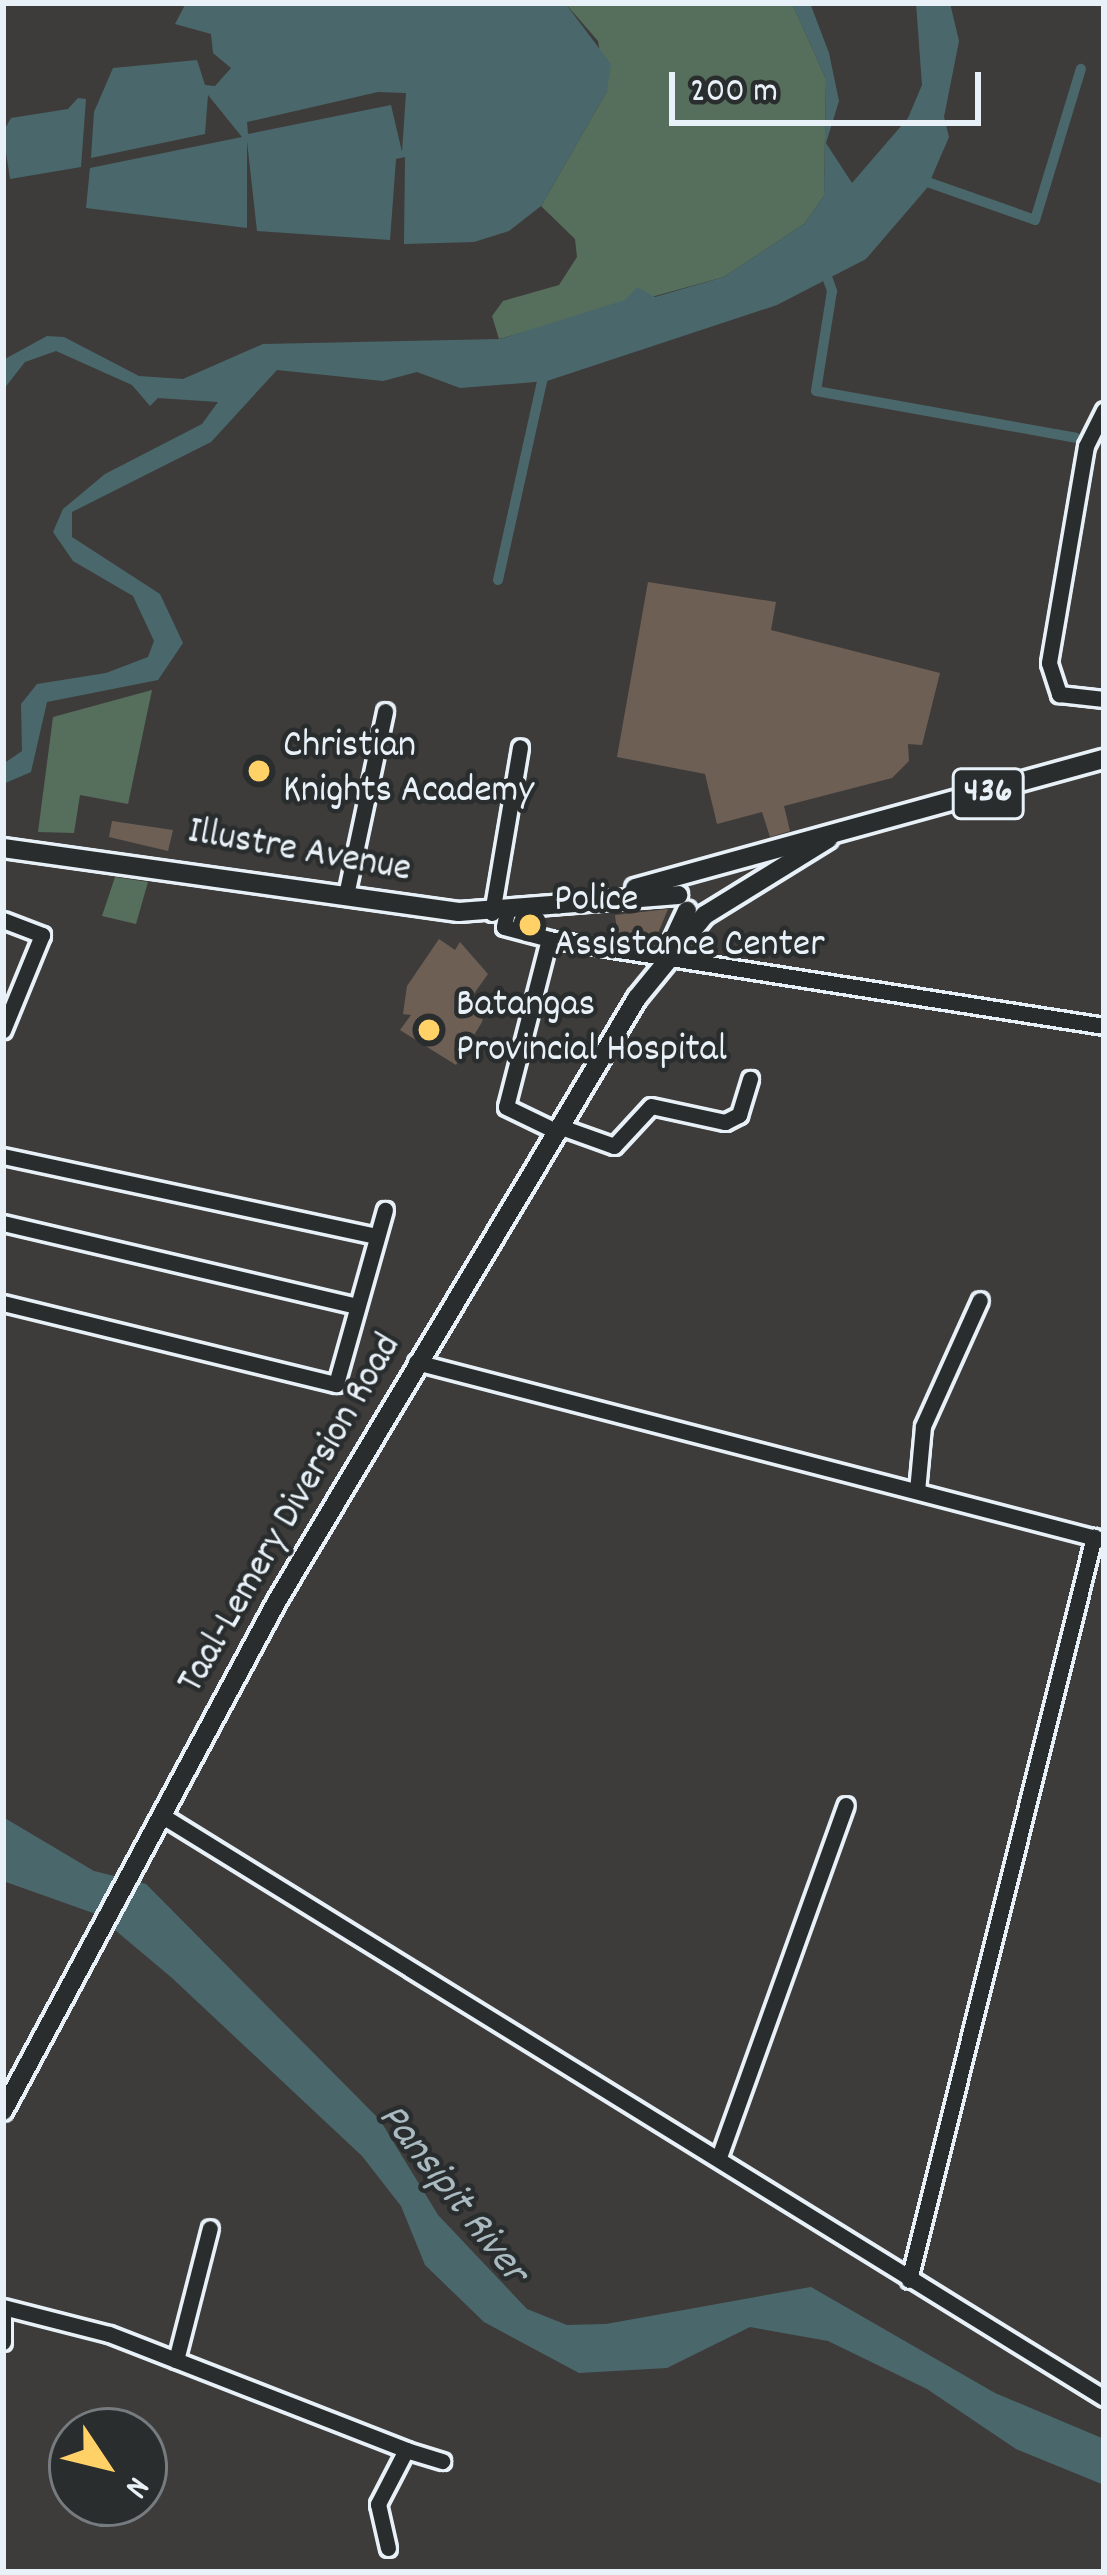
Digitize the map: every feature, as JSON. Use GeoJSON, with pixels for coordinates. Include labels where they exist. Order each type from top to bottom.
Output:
{"type":"FeatureCollection","features":[{"type":"Feature","properties":{"kind":"main road","name":"436"},"geometry":{"type":"LineString","coordinates":[[697,895],[828,839],[1104,759]]}},
{"type":"Feature","properties":{"kind":"main road","name":"436"},"geometry":{"type":"LineString","coordinates":[[697,895],[828,839]]}},
{"type":"Feature","properties":{"kind":"main road","name":"Illustre Avenue"},"geometry":{"type":"LineString","coordinates":[[3,848],[500,912],[697,895]]}},
{"type":"Feature","properties":{"kind":"main road","name":"Taal-Lemery Diversion Road"},"geometry":{"type":"LineString","coordinates":[[3,2111],[161,1815],[416,1362],[667,957],[697,895]]}},
{"type":"Feature","properties":{"kind":"street"},"geometry":{"type":"LineString","coordinates":[[1104,410],[1086,446],[1048,663],[1059,694],[1104,699]]}},
{"type":"Feature","properties":{"kind":"street"},"geometry":{"type":"LineString","coordinates":[[346,895],[385,711]]}},
{"type":"Feature","properties":{"kind":"street"},"geometry":{"type":"LineString","coordinates":[[520,748],[500,912],[505,927],[549,939],[1104,1026]]}},
{"type":"Feature","properties":{"kind":"street"},"geometry":{"type":"LineString","coordinates":[[3,920],[42,934],[3,1030]]}},
{"type":"Feature","properties":{"kind":"street"},"geometry":{"type":"LineString","coordinates":[[549,939],[504,1089],[511,1116],[614,1146],[652,1106],[725,1122],[740,1115],[750,1079]]}},
{"type":"Feature","properties":{"kind":"street"},"geometry":{"type":"LineString","coordinates":[[3,1156],[375,1236]]}},
{"type":"Feature","properties":{"kind":"street"},"geometry":{"type":"LineString","coordinates":[[3,1303],[336,1384],[385,1210]]}},
{"type":"Feature","properties":{"kind":"street"},"geometry":{"type":"LineString","coordinates":[[3,1223],[358,1306]]}},
{"type":"Feature","properties":{"kind":"street"},"geometry":{"type":"LineString","coordinates":[[917,1491],[922,1426],[980,1300]]}},
{"type":"Feature","properties":{"kind":"street"},"geometry":{"type":"LineString","coordinates":[[416,1362],[1099,1539],[909,2280]]}},
{"type":"Feature","properties":{"kind":"street"},"geometry":{"type":"LineString","coordinates":[[719,2156],[846,1805]]}},
{"type":"Feature","properties":{"kind":"street"},"geometry":{"type":"LineString","coordinates":[[161,1815],[1104,2398]]}},
{"type":"Feature","properties":{"kind":"street"},"geometry":{"type":"LineString","coordinates":[[176,2360],[210,2228]]}},
{"type":"Feature","properties":{"kind":"street"},"geometry":{"type":"LineString","coordinates":[[3,2342],[3,2308],[176,2360],[442,2461]]}},
{"type":"Feature","properties":{"kind":"street"},"geometry":{"type":"LineString","coordinates":[[388,2548],[378,2504],[406,2450]]}},
{"type":"Feature","properties":{"kind":"green space"},"geometry":{"type":"Polygon","coordinates":[[[565,3],[792,3],[826,79],[824,196],[804,224],[724,277],[499,339],[492,316],[503,301],[559,285],[577,257],[575,239],[541,206],[607,91],[598,41],[565,3]]]}},
{"type":"Feature","properties":{"kind":"green space"},"geometry":{"type":"Polygon","coordinates":[[[152,690],[128,804],[80,795],[74,833],[38,832],[53,717],[152,690]]]}},
{"type":"Feature","properties":{"kind":"green space"},"geometry":{"type":"Polygon","coordinates":[[[115,877],[148,882],[136,924],[102,916],[115,877]]]}},
{"type":"Feature","properties":{"kind":"water"},"geometry":{"type":"Polygon","coordinates":[[[186,3],[565,3],[611,64],[607,91],[541,206],[509,231],[474,242],[404,244],[405,157],[396,159],[390,240],[257,231],[247,141],[247,228],[86,208],[90,168],[242,137],[208,95],[205,134],[91,158],[94,112],[113,68],[197,60],[205,85],[215,86],[231,68],[213,53],[211,34],[175,24],[186,3]],[[378,92],[247,122],[248,134],[391,105],[402,152],[406,93],[378,92]]]}},
{"type":"Feature","properties":{"kind":"water"},"geometry":{"type":"Polygon","coordinates":[[[792,3],[810,3],[829,53],[839,101],[826,143],[852,183],[908,118],[922,85],[916,3],[950,3],[959,41],[944,117],[949,137],[927,188],[866,259],[777,305],[547,381],[460,388],[417,372],[383,381],[277,370],[211,442],[72,512],[72,537],[160,594],[183,643],[158,680],[47,702],[31,772],[3,784],[3,764],[22,751],[21,704],[37,684],[106,673],[148,657],[154,641],[133,596],[73,561],[53,532],[63,509],[105,474],[202,424],[218,402],[158,398],[150,406],[132,385],[56,351],[25,362],[3,390],[3,360],[47,336],[64,337],[139,376],[183,379],[263,344],[500,339],[625,300],[637,287],[655,297],[724,277],[804,224],[824,196],[826,79],[792,3]]]}},
{"type":"Feature","properties":{"kind":"water"},"geometry":{"type":"Polygon","coordinates":[[[78,98],[86,99],[81,167],[10,179],[3,132],[11,118],[68,109],[78,98]]]}},
{"type":"Feature","properties":{"kind":"water"},"geometry":{"type":"Polygon","coordinates":[[[3,1817],[94,1871],[146,1884],[380,2120],[438,2215],[527,2309],[567,2325],[606,2324],[811,2287],[995,2393],[1104,2439],[1104,2485],[1016,2449],[927,2389],[828,2341],[750,2327],[667,2368],[579,2373],[484,2322],[425,2265],[401,2206],[362,2156],[172,1978],[96,1914],[3,1881],[3,1817]]]}},
{"type":"Feature","properties":{"kind":"building"},"geometry":{"type":"Polygon","coordinates":[[[648,582],[776,602],[771,630],[940,673],[922,745],[908,744],[909,761],[892,778],[784,806],[790,831],[770,837],[762,812],[717,824],[705,774],[617,757],[648,582]]]}},
{"type":"Feature","properties":{"kind":"building"},"geometry":{"type":"Polygon","coordinates":[[[112,821],[173,830],[168,851],[109,837],[112,821]]]}},
{"type":"Feature","properties":{"kind":"building"},"geometry":{"type":"Polygon","coordinates":[[[668,909],[654,943],[618,938],[615,915],[668,909]]]}},
{"type":"Feature","properties":{"kind":"building","name":"Batangas Provincial Hospital"},"geometry":{"type":"Polygon","coordinates":[[[439,939],[455,950],[460,942],[488,974],[473,995],[486,1004],[482,1022],[456,1065],[400,1030],[411,1015],[403,1014],[407,986],[439,939]]]}},
{"type":"Feature","properties":{"kind":"waterway"},"geometry":{"type":"LineString","coordinates":[[916,178],[1035,220],[1081,69]]}},
{"type":"Feature","properties":{"kind":"waterway"},"geometry":{"type":"LineString","coordinates":[[823,266],[832,291],[816,391],[1076,438]]}},
{"type":"Feature","properties":{"kind":"waterway"},"geometry":{"type":"LineString","coordinates":[[498,580],[544,373]]}},
{"type":"Feature","properties":{"kind":"place","name":"Christian Knights Academy"},"geometry":{"type":"Point","coordinates":[259,771]}},
{"type":"Feature","properties":{"kind":"place","name":"Police Assistance Center"},"geometry":{"type":"Point","coordinates":[530,925]}},
{"type":"Feature","properties":{"kind":"place","name":"Batangas Provincial Hospital"},"geometry":{"type":"Point","coordinates":[429,1030]}},
{"type":"Feature","properties":{"kind":"water label","name":"Pansipit River"},"geometry":{"type":"Point","coordinates":[451,2195]}}]}
